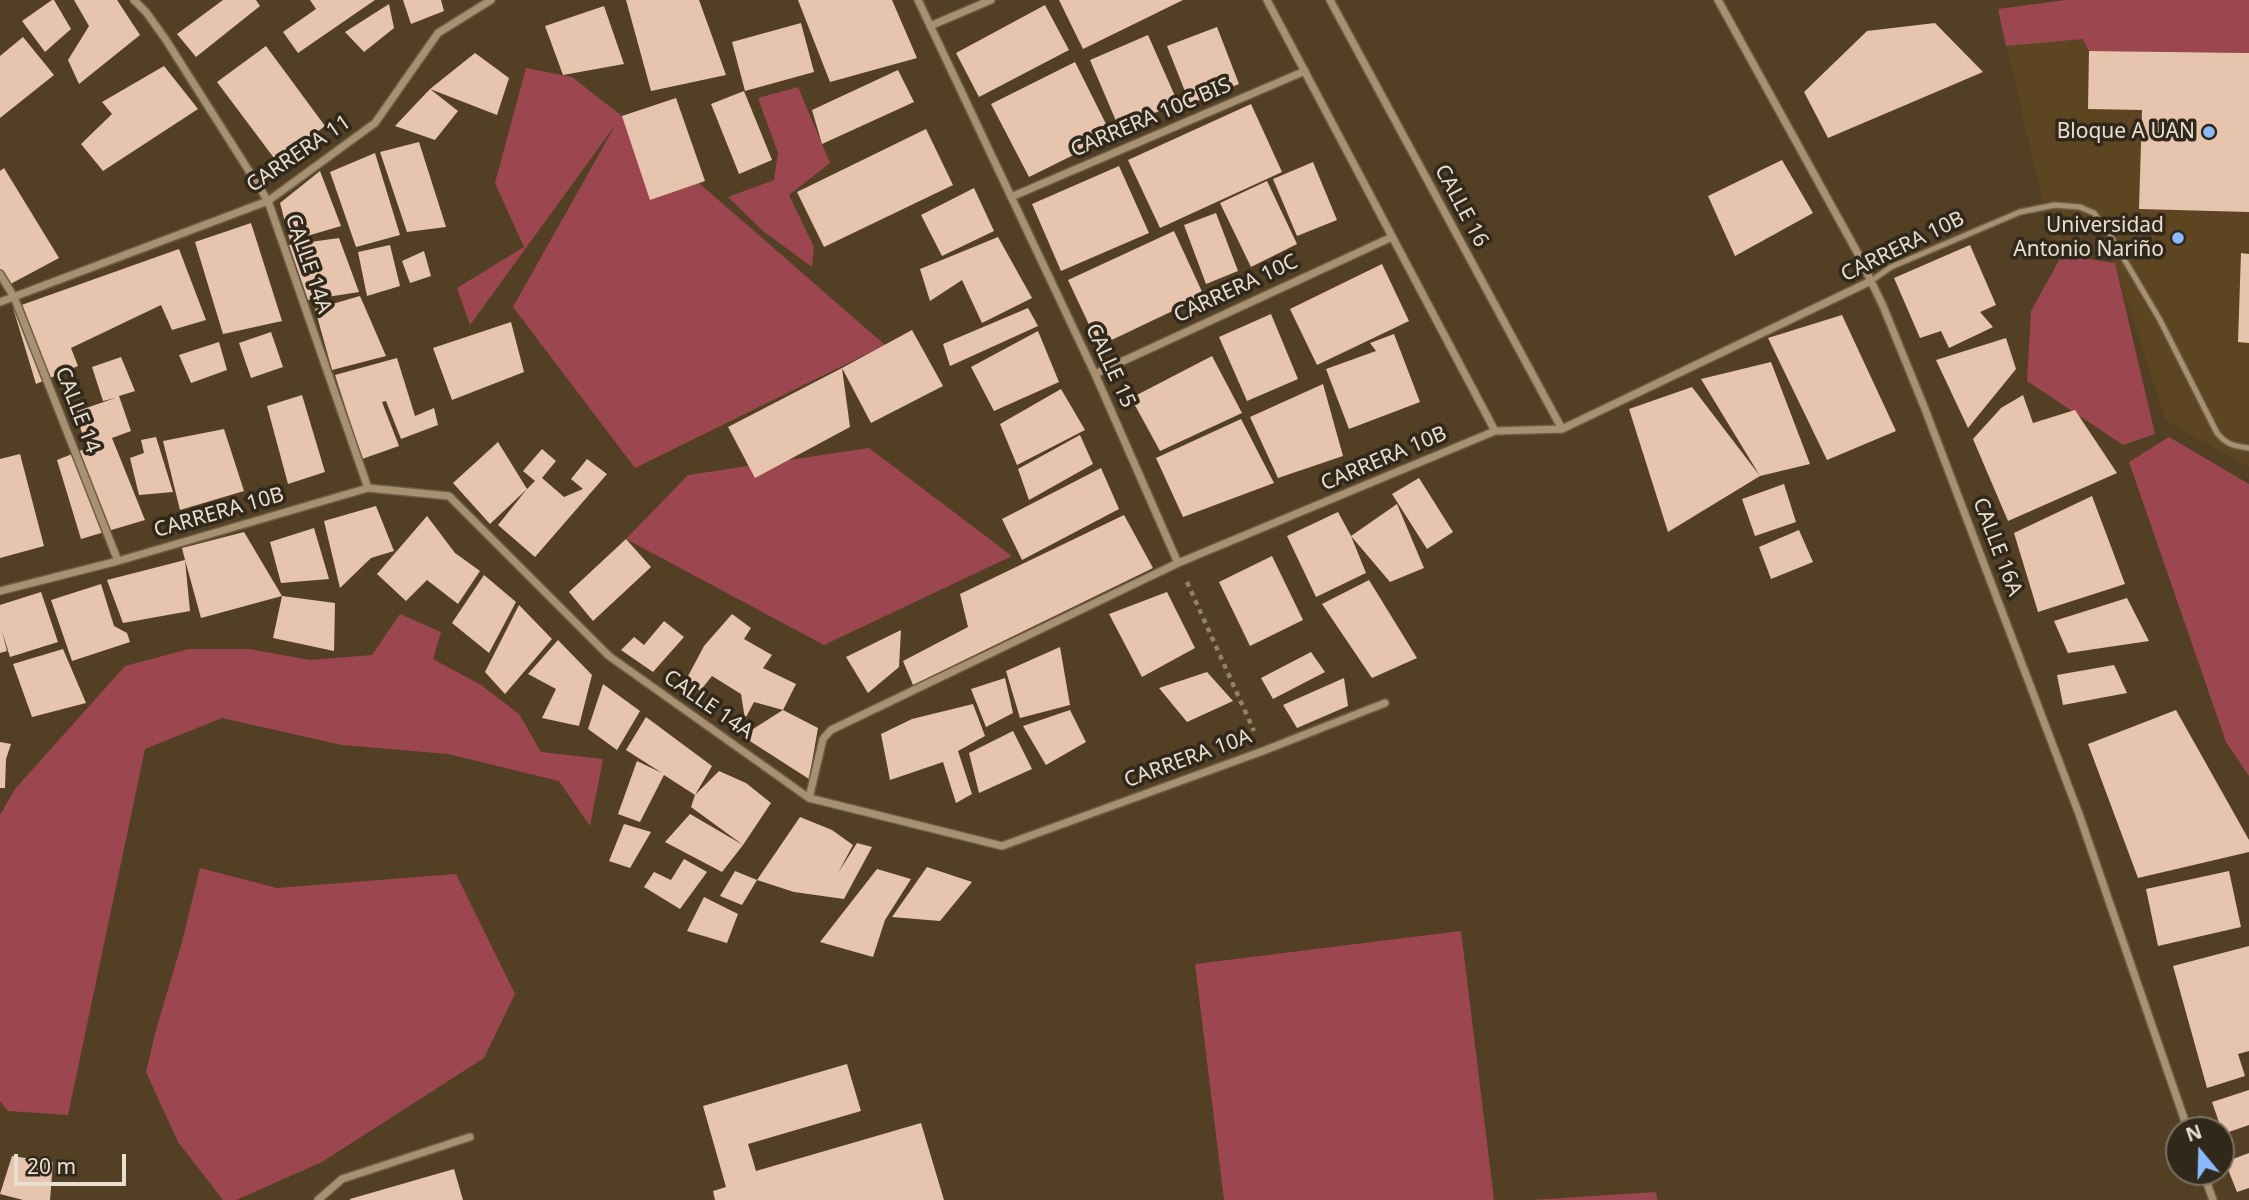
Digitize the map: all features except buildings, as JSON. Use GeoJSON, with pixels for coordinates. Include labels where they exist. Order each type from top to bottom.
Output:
{"type":"FeatureCollection","features":[{"type":"Feature","properties":{"kind":"street","name":"CALLE 14A"},"geometry":{"type":"LineString","coordinates":[[134,0],[166,40],[268,201],[368,488]]}},
{"type":"Feature","properties":{"kind":"street","name":"CARRERA 11"},"geometry":{"type":"LineString","coordinates":[[0,302],[268,201],[375,123],[438,33],[491,0]]}},
{"type":"Feature","properties":{"kind":"street","name":"CALLE 15"},"geometry":{"type":"LineString","coordinates":[[918,0],[1095,374],[1178,563]]}},
{"type":"Feature","properties":{"kind":"street"},"geometry":{"type":"LineString","coordinates":[[930,26],[991,0]]}},
{"type":"Feature","properties":{"kind":"street"},"geometry":{"type":"LineString","coordinates":[[1267,0],[1495,431]]}},
{"type":"Feature","properties":{"kind":"street","name":"CALLE 16"},"geometry":{"type":"LineString","coordinates":[[1329,0],[1562,429]]}},
{"type":"Feature","properties":{"kind":"street","name":"CALLE 16A"},"geometry":{"type":"LineString","coordinates":[[1718,0],[1871,281],[1925,408],[2079,814],[2183,1116]]}},
{"type":"Feature","properties":{"kind":"street","name":"CARRERA 10C BIS"},"geometry":{"type":"LineString","coordinates":[[1011,197],[1305,71]]}},
{"type":"Feature","properties":{"kind":"street","name":"CARRERA 10C"},"geometry":{"type":"LineString","coordinates":[[1095,374],[1392,237]]}},
{"type":"Feature","properties":{"kind":"street","name":"CALLE 14"},"geometry":{"type":"LineString","coordinates":[[0,274],[14,297],[118,561]]}},
{"type":"Feature","properties":{"kind":"street","name":"CARRERA 10B"},"geometry":{"type":"LineString","coordinates":[[809,798],[823,739],[831,730],[1178,563],[1495,431],[1562,429],[1871,281]]}},
{"type":"Feature","properties":{"kind":"street","name":"CARRERA 10B"},"geometry":{"type":"LineString","coordinates":[[0,591],[118,561],[368,488],[449,496]]}},
{"type":"Feature","properties":{"kind":"street","name":"CALLE 14A"},"geometry":{"type":"LineString","coordinates":[[449,496],[609,656],[809,798],[1002,846]]}},
{"type":"Feature","properties":{"kind":"street","name":"CARRERA 10A"},"geometry":{"type":"LineString","coordinates":[[1002,846],[1263,751],[1385,703]]}},
{"type":"Feature","properties":{"kind":"street"},"geometry":{"type":"LineString","coordinates":[[318,1200],[342,1179],[470,1137]]}},
{"type":"Feature","properties":{"kind":"lane","name":"CARRERA 10B"},"geometry":{"type":"LineString","coordinates":[[1871,281],[1891,267],[2020,212],[2054,205],[2080,207],[2094,213],[2160,320],[2217,433],[2224,442],[2233,446],[2249,447]]}},
{"type":"Feature","properties":{"kind":"path"},"geometry":{"type":"LineString","coordinates":[[1178,563],[1263,751]]}},
{"type":"Feature","properties":{"kind":"shaded area","name":"Universidad Antonio Nariño"},"geometry":{"type":"Polygon","coordinates":[[[2066,0],[2249,0],[2249,467],[2166,421],[2104,231],[2053,245],[1998,9],[2066,0]]]}},
{"type":"Feature","properties":{"kind":"shaded area"},"geometry":{"type":"Polygon","coordinates":[[[2066,0],[2249,0],[2249,53],[2089,51],[2083,39],[2006,46],[1998,9],[2066,0]]]}},
{"type":"Feature","properties":{"kind":"shaded area"},"geometry":{"type":"Polygon","coordinates":[[[526,68],[572,77],[622,116],[885,345],[635,468],[513,307],[616,124],[470,325],[457,288],[524,247],[495,183],[526,68]]]}},
{"type":"Feature","properties":{"kind":"shaded area"},"geometry":{"type":"Polygon","coordinates":[[[798,87],[830,163],[789,195],[814,247],[812,267],[763,231],[728,197],[774,180],[778,153],[758,98],[798,87]]]}},
{"type":"Feature","properties":{"kind":"shaded area"},"geometry":{"type":"Polygon","coordinates":[[[2062,255],[2115,263],[2155,434],[2123,445],[2027,381],[2031,311],[2062,255]]]}},
{"type":"Feature","properties":{"kind":"shaded area"},"geometry":{"type":"Polygon","coordinates":[[[2169,437],[2249,484],[2249,776],[2226,742],[2129,462],[2169,437]]]}},
{"type":"Feature","properties":{"kind":"shaded area"},"geometry":{"type":"Polygon","coordinates":[[[869,448],[1012,556],[824,645],[626,539],[688,475],[869,448]]]}},
{"type":"Feature","properties":{"kind":"shaded area"},"geometry":{"type":"Polygon","coordinates":[[[400,614],[441,632],[433,659],[481,685],[519,714],[541,752],[603,759],[590,826],[559,781],[448,754],[342,745],[222,718],[145,749],[68,1115],[8,1111],[0,1101],[0,815],[15,789],[125,666],[189,649],[249,649],[310,660],[372,655],[400,614]]]}},
{"type":"Feature","properties":{"kind":"shaded area"},"geometry":{"type":"Polygon","coordinates":[[[200,868],[277,888],[456,874],[515,994],[484,1058],[322,1162],[236,1200],[223,1200],[178,1142],[146,1072],[200,868]]]}},
{"type":"Feature","properties":{"kind":"shaded area"},"geometry":{"type":"Polygon","coordinates":[[[1461,931],[1494,1200],[1224,1200],[1195,964],[1461,931]]]}},
{"type":"Feature","properties":{"kind":"shaded area"},"geometry":{"type":"Polygon","coordinates":[[[1656,1192],[1657,1200],[1531,1200],[1656,1192]]]}},
{"type":"Feature","properties":{"kind":"place","name":"Bloque A UAN"},"geometry":{"type":"Point","coordinates":[2209,132]}},
{"type":"Feature","properties":{"kind":"place","name":"Universidad Antonio Nariño"},"geometry":{"type":"Point","coordinates":[2178,238]}}]}
